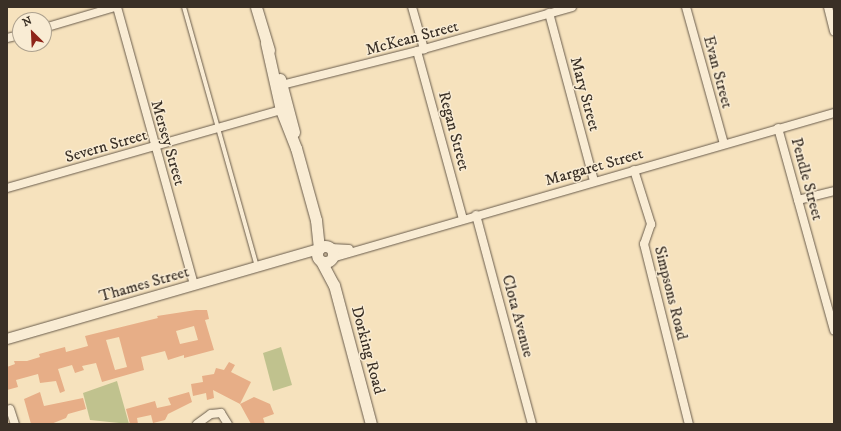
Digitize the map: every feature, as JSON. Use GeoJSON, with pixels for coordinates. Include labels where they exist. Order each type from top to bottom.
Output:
{"type":"FeatureCollection","features":[{"type":"Feature","properties":{"kind":"main road","name":"Dorking Road"},"geometry":{"type":"LineString","coordinates":[[256,7],[266,43],[281,110],[296,148]]}},
{"type":"Feature","properties":{"kind":"main road","name":"Dorking Road"},"geometry":{"type":"LineString","coordinates":[[266,43],[283,87],[296,148],[372,424]]}},
{"type":"Feature","properties":{"kind":"street"},"geometry":{"type":"LineString","coordinates":[[52,26],[116,7]]}},
{"type":"Feature","properties":{"kind":"street","name":"Mersey Street"},"geometry":{"type":"LineString","coordinates":[[116,7],[194,285]]}},
{"type":"Feature","properties":{"kind":"street","name":"Regan Street"},"geometry":{"type":"LineString","coordinates":[[412,7],[421,50],[463,219]]}},
{"type":"Feature","properties":{"kind":"street","name":"McKean Street"},"geometry":{"type":"LineString","coordinates":[[283,87],[572,7]]}},
{"type":"Feature","properties":{"kind":"street","name":"Evan Street"},"geometry":{"type":"LineString","coordinates":[[686,7],[724,144]]}},
{"type":"Feature","properties":{"kind":"street"},"geometry":{"type":"LineString","coordinates":[[828,7],[834,31]]}},
{"type":"Feature","properties":{"kind":"street","name":"Mary Street"},"geometry":{"type":"LineString","coordinates":[[550,13],[594,181]]}},
{"type":"Feature","properties":{"kind":"street","name":"Severn Street"},"geometry":{"type":"LineString","coordinates":[[7,188],[281,110]]}},
{"type":"Feature","properties":{"kind":"street","name":"Margaret Street"},"geometry":{"type":"LineString","coordinates":[[325,254],[362,247],[834,113]]}},
{"type":"Feature","properties":{"kind":"street","name":"Pendle Street"},"geometry":{"type":"LineString","coordinates":[[778,128],[834,330]]}},
{"type":"Feature","properties":{"kind":"street","name":"Simpsons Road"},"geometry":{"type":"LineString","coordinates":[[634,170],[651,224],[644,244],[689,424]]}},
{"type":"Feature","properties":{"kind":"street"},"geometry":{"type":"LineString","coordinates":[[798,200],[834,190]]}},
{"type":"Feature","properties":{"kind":"street","name":"Clota Avenue"},"geometry":{"type":"LineString","coordinates":[[476,215],[532,424]]}},
{"type":"Feature","properties":{"kind":"street","name":"Thames Street"},"geometry":{"type":"LineString","coordinates":[[7,339],[257,267],[289,259],[325,254]]}},
{"type":"Feature","properties":{"kind":"street"},"geometry":{"type":"LineString","coordinates":[[10,409],[15,424]]}},
{"type":"Feature","properties":{"kind":"street"},"geometry":{"type":"LineString","coordinates":[[197,424],[211,414],[221,413],[228,424]]}},
{"type":"Feature","properties":{"kind":"lane"},"geometry":{"type":"LineString","coordinates":[[184,7],[257,267]]}},
{"type":"Feature","properties":{"kind":"green space"},"geometry":{"type":"Polygon","coordinates":[[[281,347],[292,385],[273,391],[263,353],[281,347]]]}},
{"type":"Feature","properties":{"kind":"green space"},"geometry":{"type":"Polygon","coordinates":[[[117,381],[129,424],[90,420],[83,393],[117,381]]]}},
{"type":"Feature","properties":{"kind":"building"},"geometry":{"type":"Polygon","coordinates":[[[196,310],[207,310],[209,319],[205,320],[214,350],[184,358],[184,355],[168,360],[165,351],[141,357],[144,370],[102,382],[96,363],[82,366],[84,370],[75,373],[72,365],[58,369],[65,391],[60,393],[56,381],[40,383],[38,374],[16,380],[18,387],[7,390],[7,367],[15,364],[14,361],[27,361],[40,357],[39,354],[65,347],[66,352],[88,346],[85,336],[158,318],[157,316],[196,310]],[[194,326],[176,331],[180,344],[198,340],[194,326]],[[119,337],[106,340],[115,370],[127,367],[119,337]]]}},
{"type":"Feature","properties":{"kind":"building"},"geometry":{"type":"Polygon","coordinates":[[[229,362],[235,365],[231,372],[251,382],[240,404],[213,390],[214,398],[207,400],[206,393],[193,396],[191,384],[203,382],[202,376],[214,374],[216,368],[224,370],[229,362]]]}},
{"type":"Feature","properties":{"kind":"building"},"geometry":{"type":"Polygon","coordinates":[[[40,392],[44,406],[83,398],[86,409],[68,414],[66,418],[51,424],[31,424],[24,399],[40,392]]]}},
{"type":"Feature","properties":{"kind":"building"},"geometry":{"type":"Polygon","coordinates":[[[189,392],[192,402],[168,414],[165,420],[153,423],[151,415],[137,418],[138,424],[130,424],[126,409],[155,401],[157,408],[171,405],[168,398],[189,392]]]}},
{"type":"Feature","properties":{"kind":"building"},"geometry":{"type":"Polygon","coordinates":[[[254,397],[270,404],[274,414],[263,418],[265,424],[251,424],[240,404],[254,397]]]}}]}
